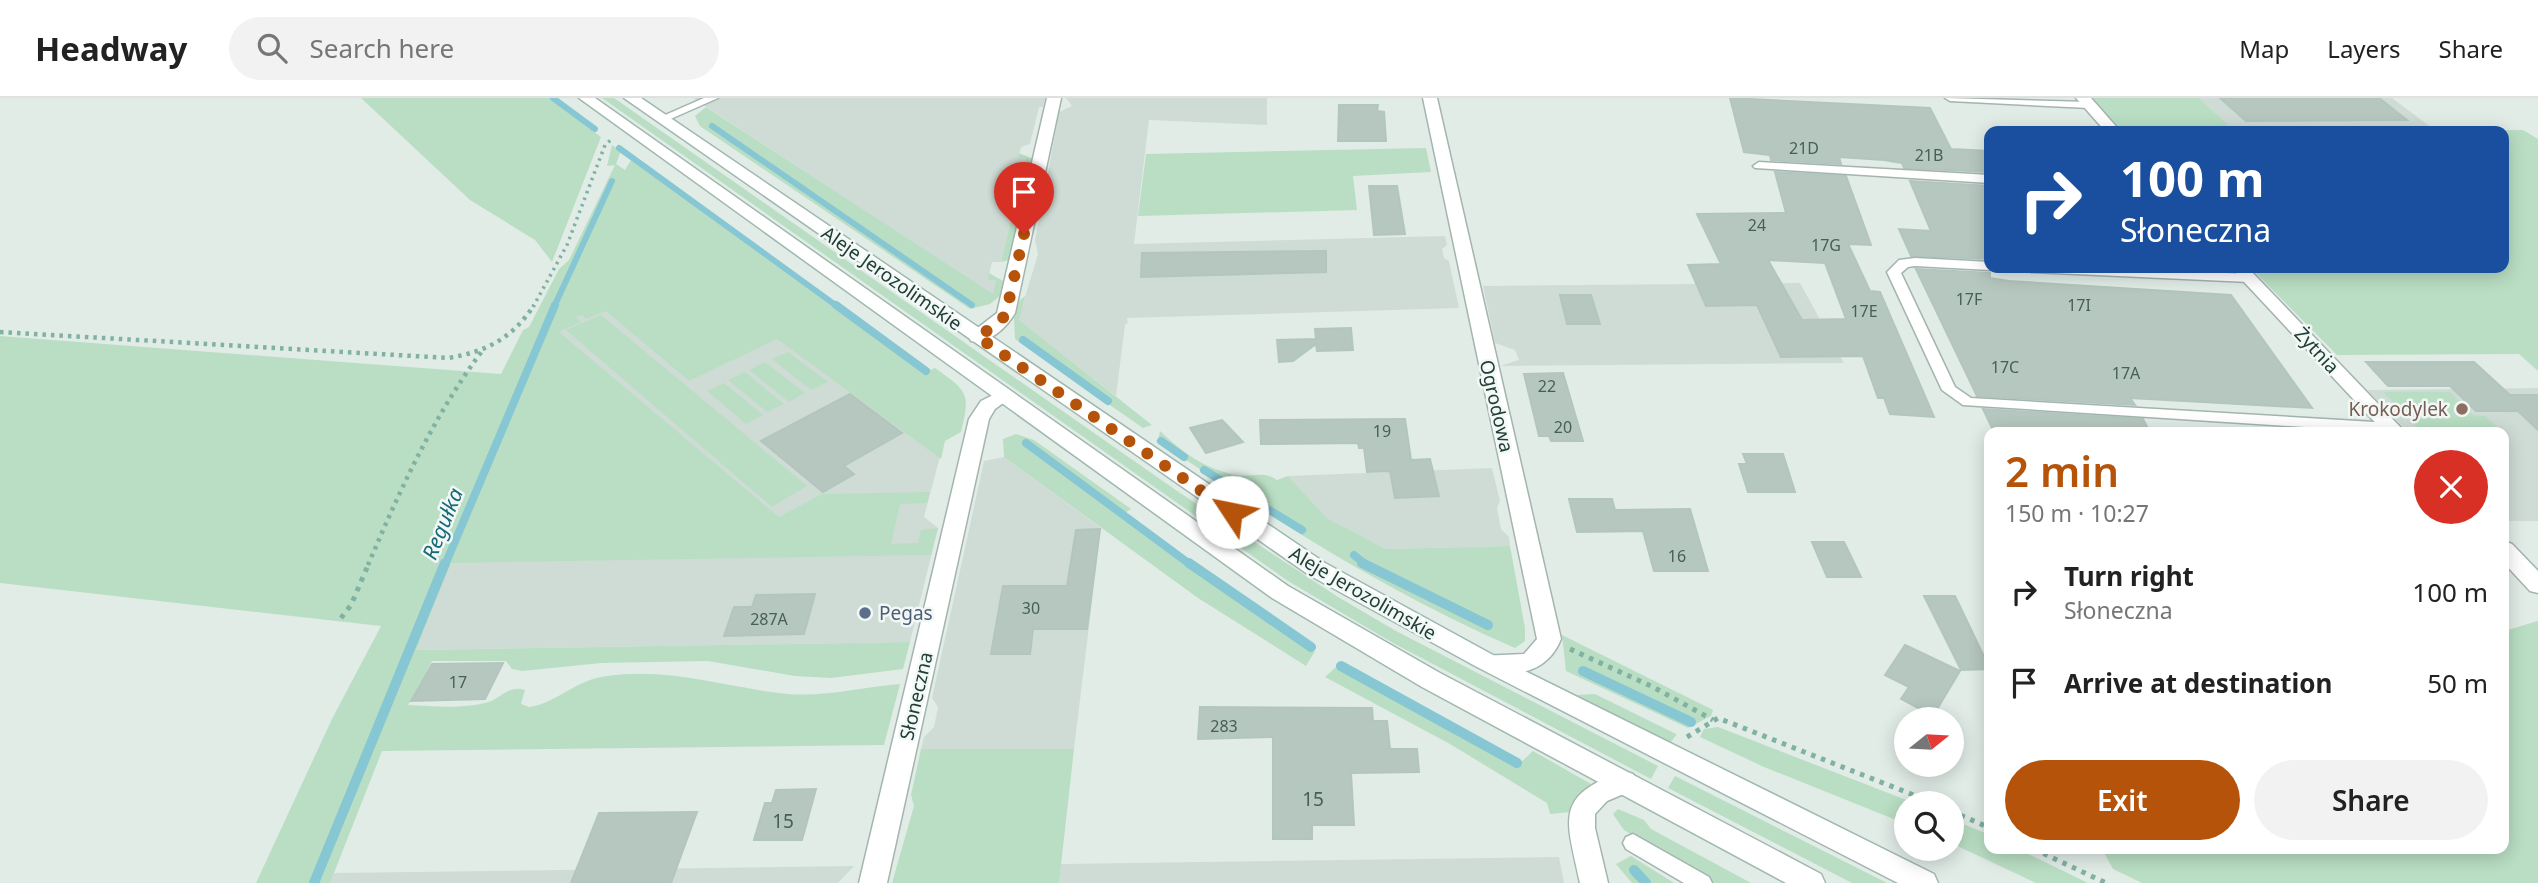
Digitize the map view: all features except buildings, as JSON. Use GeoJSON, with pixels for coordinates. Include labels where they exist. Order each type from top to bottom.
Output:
{"type":"FeatureCollection","features":[{"type":"Feature","properties":{"kind":"main road","name":"Aleje Jerozolimskie"},"geometry":{"type":"LineString","coordinates":[[586,98],[1280,592],[1431,680],[1811,883]]}},
{"type":"Feature","properties":{"kind":"main road","name":"Aleje Jerozolimskie"},"geometry":{"type":"LineString","coordinates":[[631,98],[1317,569],[1485,662],[1924,883]]}},
{"type":"Feature","properties":{"kind":"main road"},"geometry":{"type":"LineString","coordinates":[[978,337],[1001,321],[1006,313],[1054,98]]}},
{"type":"Feature","properties":{"kind":"main road","name":"Ogrodowa"},"geometry":{"type":"LineString","coordinates":[[1430,98],[1544,649]]}},
{"type":"Feature","properties":{"kind":"main road"},"geometry":{"type":"LineString","coordinates":[[2086,102],[2108,126]]}},
{"type":"Feature","properties":{"kind":"main road","name":"Żytnia"},"geometry":{"type":"LineString","coordinates":[[2244,273],[2390,427]]}},
{"type":"Feature","properties":{"kind":"main road","name":"Słoneczna"},"geometry":{"type":"LineString","coordinates":[[873,883],[979,419],[989,405],[1003,396]]}},
{"type":"Feature","properties":{"kind":"main road"},"geometry":{"type":"LineString","coordinates":[[2509,554],[2538,585]]}},
{"type":"Feature","properties":{"kind":"main road"},"geometry":{"type":"LineString","coordinates":[[1485,662],[1517,665],[1544,649]]}},
{"type":"Feature","properties":{"kind":"main road"},"geometry":{"type":"LineString","coordinates":[[1594,883],[1581,828],[1582,810],[1598,793],[1624,782]]}},
{"type":"Feature","properties":{"kind":"lane"},"geometry":{"type":"LineString","coordinates":[[662,119],[714,98]]}},
{"type":"Feature","properties":{"kind":"lane"},"geometry":{"type":"LineString","coordinates":[[1950,98],[2086,102]]}},
{"type":"Feature","properties":{"kind":"lane"},"geometry":{"type":"LineString","coordinates":[[1759,166],[1984,179]]}},
{"type":"Feature","properties":{"kind":"lane"},"geometry":{"type":"LineString","coordinates":[[1785,176],[1984,188]]}},
{"type":"Feature","properties":{"kind":"lane"},"geometry":{"type":"LineString","coordinates":[[1984,266],[1914,262],[1904,263],[1894,272],[1948,390],[1968,402],[2347,427]]}},
{"type":"Feature","properties":{"kind":"lane"},"geometry":{"type":"LineString","coordinates":[[1633,843],[1702,883]]}},
{"type":"Feature","properties":{"kind":"path"},"geometry":{"type":"LineString","coordinates":[[0,332],[448,358],[483,351],[514,332],[527,317],[569,239],[605,145],[630,130]]}},
{"type":"Feature","properties":{"kind":"path"},"geometry":{"type":"LineString","coordinates":[[341,618],[351,605],[418,454],[450,393],[483,351]]}},
{"type":"Feature","properties":{"kind":"path"},"geometry":{"type":"LineString","coordinates":[[1544,649],[1653,687],[1714,720],[1727,721],[1904,791]]}},
{"type":"Feature","properties":{"kind":"path"},"geometry":{"type":"LineString","coordinates":[[1689,734],[1714,720]]}},
{"type":"Feature","properties":{"kind":"path"},"geometry":{"type":"LineString","coordinates":[[1964,817],[1984,825]]}},
{"type":"Feature","properties":{"kind":"path"},"geometry":{"type":"LineString","coordinates":[[2045,854],[2106,883]]}},
{"type":"Feature","properties":{"kind":"shaded area"},"geometry":{"type":"Polygon","coordinates":[[[693,98],[1045,98],[1043,107],[1039,107],[1030,144],[1021,147],[1018,158],[1026,158],[1001,262],[992,262],[988,279],[997,280],[993,295],[693,98]]]}},
{"type":"Feature","properties":{"kind":"shaded area"},"geometry":{"type":"Polygon","coordinates":[[[1066,98],[1267,98],[1267,125],[1149,120],[1134,244],[1445,236],[1447,245],[1442,249],[1444,258],[1449,261],[1459,308],[1127,318],[1116,396],[1018,320],[1038,254],[1035,240],[1041,210],[1054,198],[1045,189],[1059,112],[1072,106],[1066,98]]]}},
{"type":"Feature","properties":{"kind":"shaded area"},"geometry":{"type":"Polygon","coordinates":[[[2199,98],[2392,98],[2429,126],[2230,126],[2199,98]]]}},
{"type":"Feature","properties":{"kind":"shaded area"},"geometry":{"type":"Polygon","coordinates":[[[686,220],[947,430],[924,517],[938,528],[910,642],[415,650],[545,332],[686,220]]]}},
{"type":"Feature","properties":{"kind":"shaded area"},"geometry":{"type":"Polygon","coordinates":[[[1800,283],[1844,363],[1500,366],[1519,360],[1515,350],[1495,343],[1483,286],[1800,283]]]}},
{"type":"Feature","properties":{"kind":"shaded area","name":"Krokodylek"},"geometry":{"type":"Polygon","coordinates":[[[2538,388],[2538,521],[2509,521],[2509,427],[2403,427],[2367,390],[2538,388]]]}},
{"type":"Feature","properties":{"kind":"shaded area"},"geometry":{"type":"Polygon","coordinates":[[[1004,457],[1101,528],[1074,749],[921,749],[924,737],[934,727],[938,707],[932,698],[984,461],[1004,457]]]}},
{"type":"Feature","properties":{"kind":"shaded area"},"geometry":{"type":"Polygon","coordinates":[[[1492,468],[1500,501],[1497,508],[1501,529],[1509,537],[1510,546],[1386,549],[1327,518],[1288,476],[1492,468]]]}},
{"type":"Feature","properties":{"kind":"shaded area"},"geometry":{"type":"Polygon","coordinates":[[[1559,857],[1564,883],[1059,883],[1061,864],[1559,857]]]}},
{"type":"Feature","properties":{"kind":"shaded area"},"geometry":{"type":"Polygon","coordinates":[[[854,866],[838,883],[330,883],[334,873],[854,866]]]}},
{"type":"Feature","properties":{"kind":"green space"},"geometry":{"type":"Polygon","coordinates":[[[361,98],[549,98],[601,137],[552,262],[535,240],[470,200],[361,98]]]}},
{"type":"Feature","properties":{"kind":"green space"},"geometry":{"type":"Polygon","coordinates":[[[602,98],[614,98],[1180,493],[1338,597],[1396,631],[1658,766],[1651,779],[1393,643],[1288,581],[602,98]]]}},
{"type":"Feature","properties":{"kind":"green space"},"geometry":{"type":"Polygon","coordinates":[[[2091,98],[2199,98],[2230,126],[2117,126],[2091,98]]]}},
{"type":"Feature","properties":{"kind":"green space"},"geometry":{"type":"Polygon","coordinates":[[[706,107],[993,294],[996,280],[988,280],[989,273],[1003,281],[1001,295],[990,304],[970,309],[700,126],[695,116],[706,107]]]}},
{"type":"Feature","properties":{"kind":"green space"},"geometry":{"type":"Polygon","coordinates":[[[2509,130],[2523,130],[2538,139],[2538,371],[2519,354],[2337,355],[2256,273],[2509,273],[2509,130]]]}},
{"type":"Feature","properties":{"kind":"green space"},"geometry":{"type":"Polygon","coordinates":[[[612,145],[621,151],[616,164],[625,170],[631,160],[923,373],[935,368],[954,382],[966,400],[961,432],[945,441],[941,459],[777,339],[689,381],[606,311],[586,319],[582,315],[576,317],[581,322],[559,332],[779,517],[822,494],[930,492],[927,503],[900,504],[891,544],[918,543],[921,530],[938,528],[931,555],[451,563],[416,650],[910,642],[903,669],[831,678],[795,676],[708,661],[601,663],[522,671],[512,669],[506,661],[432,661],[408,705],[476,705],[519,689],[525,690],[521,704],[529,707],[549,701],[595,678],[631,674],[677,676],[802,695],[900,684],[884,745],[382,751],[330,883],[256,883],[332,719],[381,626],[0,583],[0,336],[501,374],[559,269],[569,260],[615,165],[607,166],[612,145]]]}},
{"type":"Feature","properties":{"kind":"green space"},"geometry":{"type":"Polygon","coordinates":[[[1426,148],[1431,172],[1353,176],[1357,210],[1138,216],[1146,154],[1426,148]]]}},
{"type":"Feature","properties":{"kind":"green space"},"geometry":{"type":"Polygon","coordinates":[[[1019,153],[1033,159],[1009,260],[1001,262],[1026,158],[1018,158],[1019,153]]]}},
{"type":"Feature","properties":{"kind":"green space"},"geometry":{"type":"Polygon","coordinates":[[[1025,296],[1019,320],[1152,425],[1143,428],[1015,339],[1014,317],[1020,300],[1025,296]]]}},
{"type":"Feature","properties":{"kind":"green space"},"geometry":{"type":"Polygon","coordinates":[[[601,315],[807,486],[772,507],[566,330],[601,315]]]}},
{"type":"Feature","properties":{"kind":"green space"},"geometry":{"type":"Polygon","coordinates":[[[788,352],[828,382],[811,390],[772,359],[788,352]]]}},
{"type":"Feature","properties":{"kind":"green space"},"geometry":{"type":"Polygon","coordinates":[[[765,362],[805,393],[789,402],[749,370],[765,362]]]}},
{"type":"Feature","properties":{"kind":"green space"},"geometry":{"type":"Polygon","coordinates":[[[745,372],[784,404],[767,412],[728,380],[745,372]]]}},
{"type":"Feature","properties":{"kind":"green space"},"geometry":{"type":"Polygon","coordinates":[[[724,383],[763,415],[746,424],[707,391],[724,383]]]}},
{"type":"Feature","properties":{"kind":"green space"},"geometry":{"type":"Polygon","coordinates":[[[2383,392],[2450,392],[2473,415],[2485,416],[2497,427],[2417,427],[2383,392]]]}},
{"type":"Feature","properties":{"kind":"green space"},"geometry":{"type":"Polygon","coordinates":[[[1160,431],[1194,459],[1223,472],[1241,476],[1267,475],[1277,480],[1288,476],[1327,518],[1386,549],[1510,546],[1525,641],[1515,648],[1468,627],[1377,579],[1244,499],[1158,441],[1160,431]]]}},
{"type":"Feature","properties":{"kind":"green space"},"geometry":{"type":"Polygon","coordinates":[[[1016,434],[1034,440],[1131,509],[1125,513],[1031,442],[1025,445],[1165,549],[1315,651],[1306,666],[1198,598],[1004,457],[1003,439],[1016,434]]]}},
{"type":"Feature","properties":{"kind":"green space"},"geometry":{"type":"Polygon","coordinates":[[[2538,621],[2538,883],[2142,883],[2113,869],[2105,854],[2509,854],[2509,630],[2538,621]]]}},
{"type":"Feature","properties":{"kind":"green space"},"geometry":{"type":"Polygon","coordinates":[[[1562,635],[1713,710],[1711,716],[1688,728],[1566,671],[1562,635]]]}},
{"type":"Feature","properties":{"kind":"green space"},"geometry":{"type":"Polygon","coordinates":[[[1337,666],[1516,767],[1533,751],[1591,784],[1575,801],[1571,812],[1550,814],[1547,803],[1450,744],[1325,677],[1337,666]]]}},
{"type":"Feature","properties":{"kind":"green space"},"geometry":{"type":"Polygon","coordinates":[[[1595,694],[1677,734],[1670,743],[1576,695],[1595,694]]]}},
{"type":"Feature","properties":{"kind":"green space"},"geometry":{"type":"Polygon","coordinates":[[[1718,727],[1894,795],[1894,819],[1764,767],[1700,737],[1704,729],[1718,727]]]}},
{"type":"Feature","properties":{"kind":"green space"},"geometry":{"type":"Polygon","coordinates":[[[921,749],[1074,749],[1059,883],[892,883],[914,806],[911,795],[921,749]]]}},
{"type":"Feature","properties":{"kind":"green space"},"geometry":{"type":"Polygon","coordinates":[[[1675,776],[1887,883],[1852,883],[1668,788],[1675,776]]]}},
{"type":"Feature","properties":{"kind":"green space"},"geometry":{"type":"Polygon","coordinates":[[[1618,809],[1644,820],[1651,829],[1751,883],[1710,883],[1624,830],[1613,814],[1618,809]]]}},
{"type":"Feature","properties":{"kind":"green space"},"geometry":{"type":"Polygon","coordinates":[[[1964,824],[1984,833],[1984,854],[2028,854],[2088,883],[2036,883],[1964,849],[1964,824]]]}},
{"type":"Feature","properties":{"kind":"green space"},"geometry":{"type":"Polygon","coordinates":[[[1631,856],[1674,883],[1632,883],[1616,864],[1631,856]]]}},
{"type":"Feature","properties":{"kind":"waterway"},"geometry":{"type":"LineString","coordinates":[[553,98],[595,129]]}},
{"type":"Feature","properties":{"kind":"waterway"},"geometry":{"type":"LineString","coordinates":[[712,126],[972,305]]}},
{"type":"Feature","properties":{"kind":"waterway"},"geometry":{"type":"LineString","coordinates":[[619,148],[838,307]]}},
{"type":"Feature","properties":{"kind":"waterway","name":"Regułka"},"geometry":{"type":"LineString","coordinates":[[554,307],[612,181]]}},
{"type":"Feature","properties":{"kind":"waterway","name":"Regułka"},"geometry":{"type":"LineString","coordinates":[[445,565],[555,305]]}},
{"type":"Feature","properties":{"kind":"waterway"},"geometry":{"type":"LineString","coordinates":[[836,305],[926,371]]}},
{"type":"Feature","properties":{"kind":"waterway"},"geometry":{"type":"LineString","coordinates":[[1023,340],[1108,401]]}},
{"type":"Feature","properties":{"kind":"waterway"},"geometry":{"type":"LineString","coordinates":[[1161,441],[1184,457]]}},
{"type":"Feature","properties":{"kind":"waterway"},"geometry":{"type":"LineString","coordinates":[[1026,443],[1191,565]]}},
{"type":"Feature","properties":{"kind":"waterway"},"geometry":{"type":"LineString","coordinates":[[1204,470],[1302,530]]}},
{"type":"Feature","properties":{"kind":"waterway"},"geometry":{"type":"LineString","coordinates":[[1354,555],[1366,565]]}},
{"type":"Feature","properties":{"kind":"waterway","name":"Regułka"},"geometry":{"type":"LineString","coordinates":[[314,883],[445,563]]}},
{"type":"Feature","properties":{"kind":"waterway"},"geometry":{"type":"LineString","coordinates":[[1189,563],[1311,647]]}},
{"type":"Feature","properties":{"kind":"waterway"},"geometry":{"type":"LineString","coordinates":[[1362,563],[1366,565]]}},
{"type":"Feature","properties":{"kind":"waterway"},"geometry":{"type":"LineString","coordinates":[[1366,565],[1488,625]]}},
{"type":"Feature","properties":{"kind":"waterway"},"geometry":{"type":"LineString","coordinates":[[1341,666],[1517,763]]}},
{"type":"Feature","properties":{"kind":"waterway"},"geometry":{"type":"LineString","coordinates":[[1583,671],[1691,722]]}},
{"type":"Feature","properties":{"kind":"waterway"},"geometry":{"type":"LineString","coordinates":[[1634,870],[1646,883]]}},
{"type":"Feature","properties":{"kind":"place","name":"Krokodylek"},"geometry":{"type":"Point","coordinates":[2462,409]}},
{"type":"Feature","properties":{"kind":"place","name":"Pegas"},"geometry":{"type":"Point","coordinates":[865,613]}},
{"type":"Feature","properties":{"kind":"route"},"geometry":{"type":"LineString","coordinates":[[1024,234],[1006,313],[1001,321],[978,337],[1232,512]]}}]}
